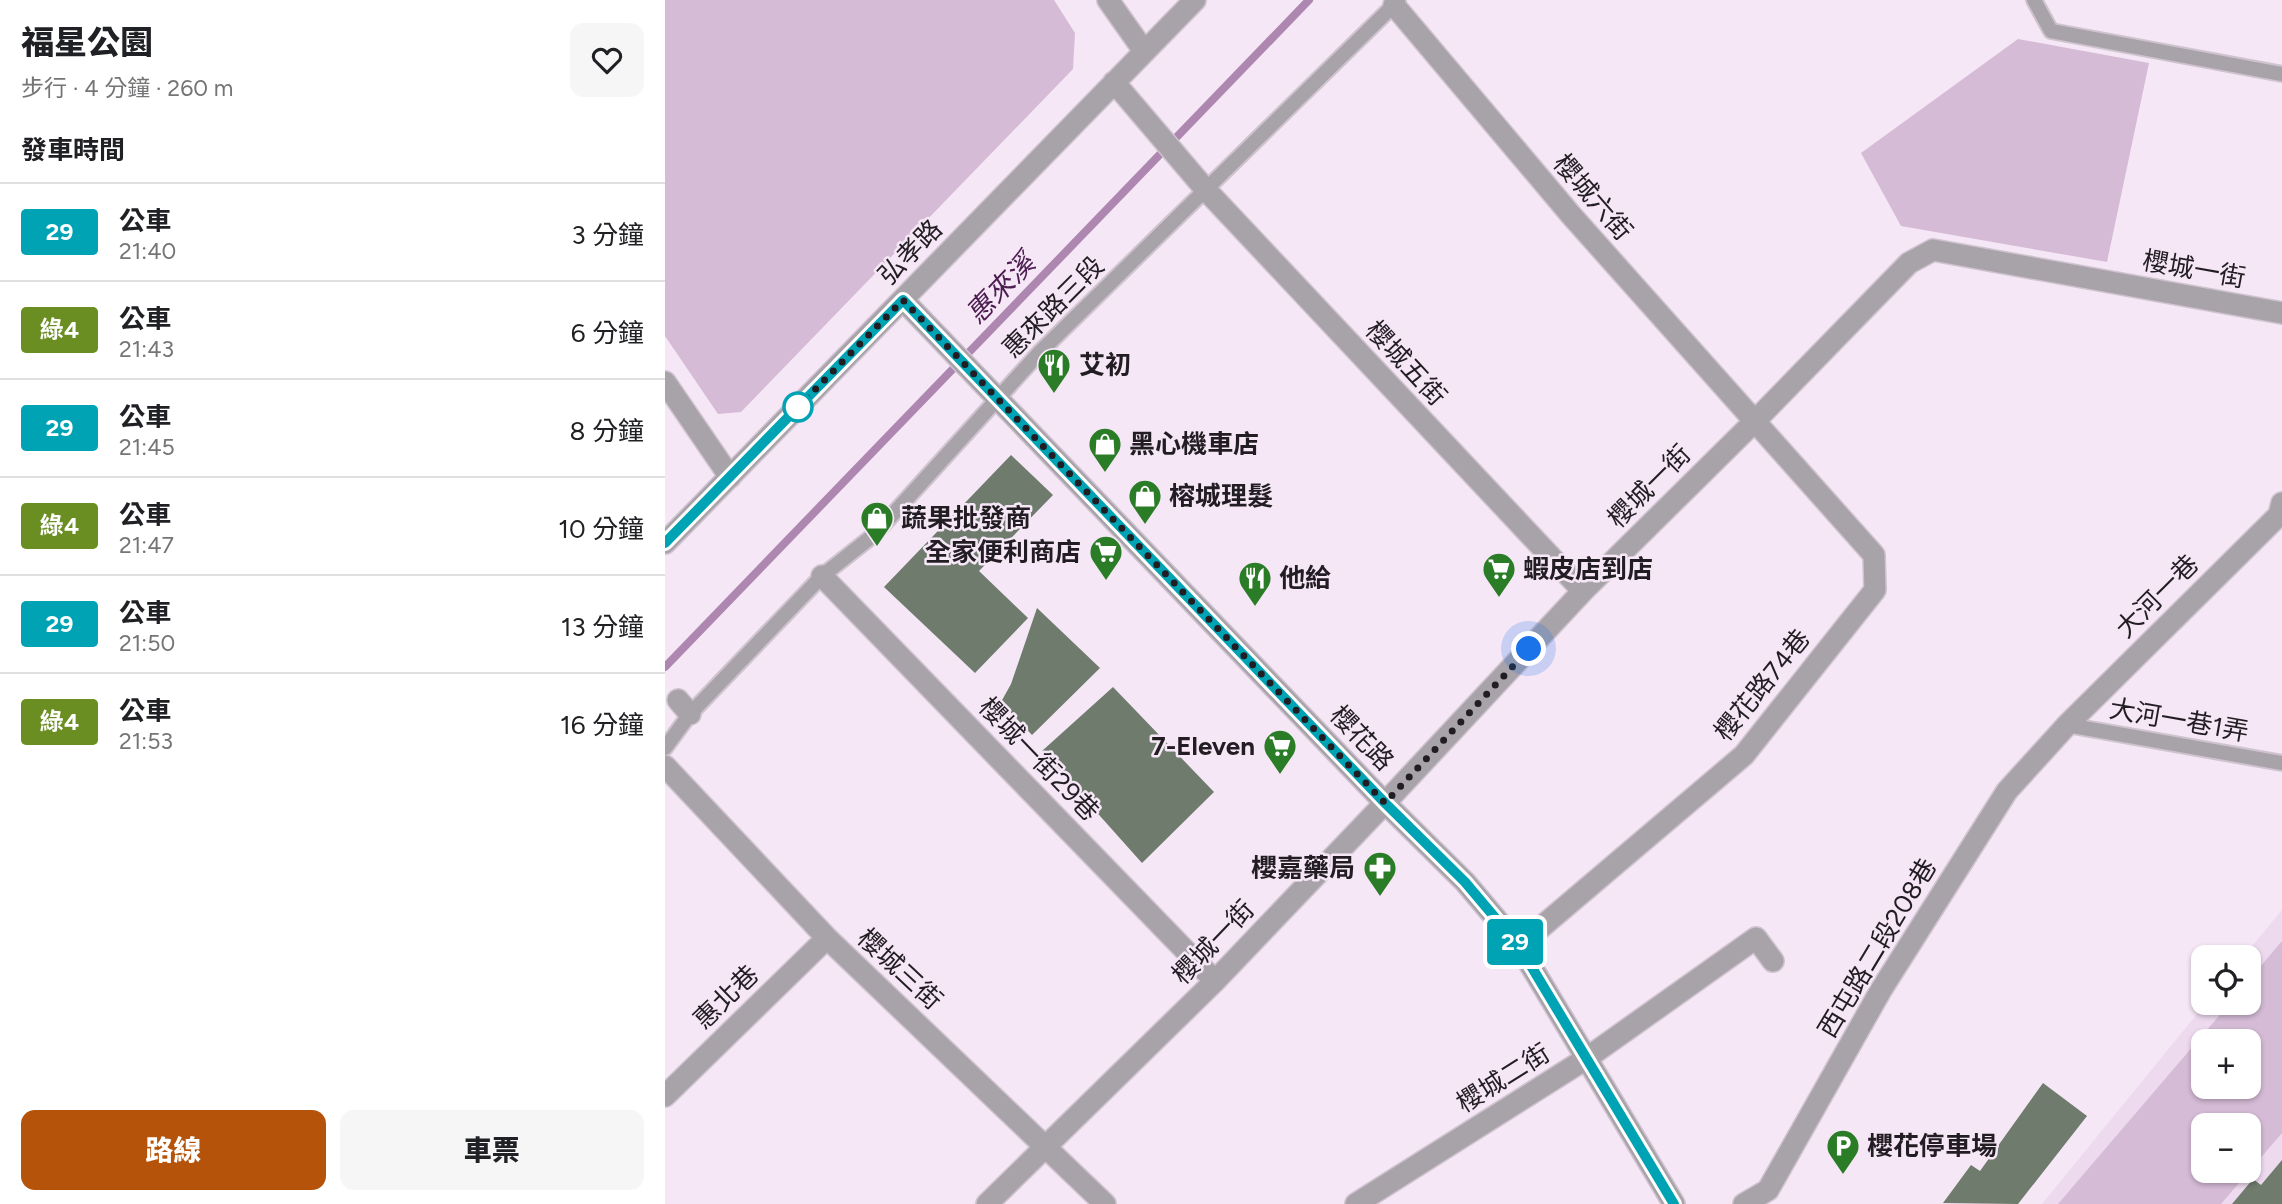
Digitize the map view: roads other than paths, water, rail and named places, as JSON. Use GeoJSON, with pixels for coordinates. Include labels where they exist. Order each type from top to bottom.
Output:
{"type":"FeatureCollection","features":[{"type":"Feature","properties":{"kind":"street"},"geometry":{"type":"LineString","coordinates":[[1108,0],[1143,51]]}},
{"type":"Feature","properties":{"kind":"street","name":"弘孝路"},"geometry":{"type":"LineString","coordinates":[[665,543],[908,307],[1114,82],[1195,0]]}},
{"type":"Feature","properties":{"kind":"street","name":"櫻城六街"},"geometry":{"type":"LineString","coordinates":[[1397,3],[1571,215],[1755,421]]}},
{"type":"Feature","properties":{"kind":"street","name":"櫻城五街"},"geometry":{"type":"LineString","coordinates":[[1114,82],[1206,190],[1583,591]]}},
{"type":"Feature","properties":{"kind":"street","name":"櫻城一街"},"geometry":{"type":"LineString","coordinates":[[987,1204],[1215,981],[1583,591],[1755,421],[1909,263],[1933,250],[2282,313]]}},
{"type":"Feature","properties":{"kind":"street","name":"櫻花路"},"geometry":{"type":"LineString","coordinates":[[908,307],[1385,803],[1465,882],[1519,946],[1674,1204]]}},
{"type":"Feature","properties":{"kind":"street"},"geometry":{"type":"LineString","coordinates":[[665,382],[730,477]]}},
{"type":"Feature","properties":{"kind":"street","name":"櫻花路74巷"},"geometry":{"type":"LineString","coordinates":[[1519,946],[1744,755],[1875,590],[1874,555],[1755,421]]}},
{"type":"Feature","properties":{"kind":"street","name":"大河一巷"},"geometry":{"type":"LineString","coordinates":[[2067,725],[2281,511]]}},
{"type":"Feature","properties":{"kind":"street","name":"櫻城一街29巷"},"geometry":{"type":"LineString","coordinates":[[822,576],[1215,981]]}},
{"type":"Feature","properties":{"kind":"street","name":"西屯路二段208巷"},"geometry":{"type":"LineString","coordinates":[[1744,1204],[1768,1190],[1881,990],[2007,791],[2067,725]]}},
{"type":"Feature","properties":{"kind":"street","name":"櫻城三街"},"geometry":{"type":"LineString","coordinates":[[665,766],[827,938],[1105,1204]]}},
{"type":"Feature","properties":{"kind":"street","name":"惠北巷"},"geometry":{"type":"LineString","coordinates":[[665,1096],[827,938]]}},
{"type":"Feature","properties":{"kind":"street","name":"櫻城二街"},"geometry":{"type":"LineString","coordinates":[[1356,1204],[1587,1058],[1756,938],[1773,961]]}},
{"type":"Feature","properties":{"kind":"lane"},"geometry":{"type":"LineString","coordinates":[[2034,0],[2051,32],[2282,74]]}},
{"type":"Feature","properties":{"kind":"lane","name":"惠來路三段"},"geometry":{"type":"LineString","coordinates":[[665,748],[684,707],[822,576],[875,534],[991,391],[1040,352],[1397,3]]}},
{"type":"Feature","properties":{"kind":"lane","name":"大河一巷1弄"},"geometry":{"type":"LineString","coordinates":[[2067,725],[2282,763]]}},
{"type":"Feature","properties":{"kind":"waterway","name":"惠來溪"},"geometry":{"type":"LineString","coordinates":[[665,667],[1309,0]]}},
{"type":"Feature","properties":{"kind":"place","name":"艾初"},"geometry":{"type":"Point","coordinates":[1054,395]}},
{"type":"Feature","properties":{"kind":"place","name":"黑心機車店"},"geometry":{"type":"Point","coordinates":[1105,474]}},
{"type":"Feature","properties":{"kind":"place","name":"榕城理髮"},"geometry":{"type":"Point","coordinates":[1145,526]}},
{"type":"Feature","properties":{"kind":"place","name":"蔬果批發商"},"geometry":{"type":"Point","coordinates":[877,548]}},
{"type":"Feature","properties":{"kind":"place","name":"全家便利商店"},"geometry":{"type":"Point","coordinates":[1106,582]}},
{"type":"Feature","properties":{"kind":"place","name":"蝦皮店到店"},"geometry":{"type":"Point","coordinates":[1499,599]}},
{"type":"Feature","properties":{"kind":"place","name":"他給"},"geometry":{"type":"Point","coordinates":[1255,608]}},
{"type":"Feature","properties":{"kind":"place","name":"7-Eleven"},"geometry":{"type":"Point","coordinates":[1280,776]}},
{"type":"Feature","properties":{"kind":"place","name":"櫻嘉藥局"},"geometry":{"type":"Point","coordinates":[1380,898]}},
{"type":"Feature","properties":{"kind":"place","name":"櫻花停車場"},"geometry":{"type":"Point","coordinates":[1843,1176]}}]}
